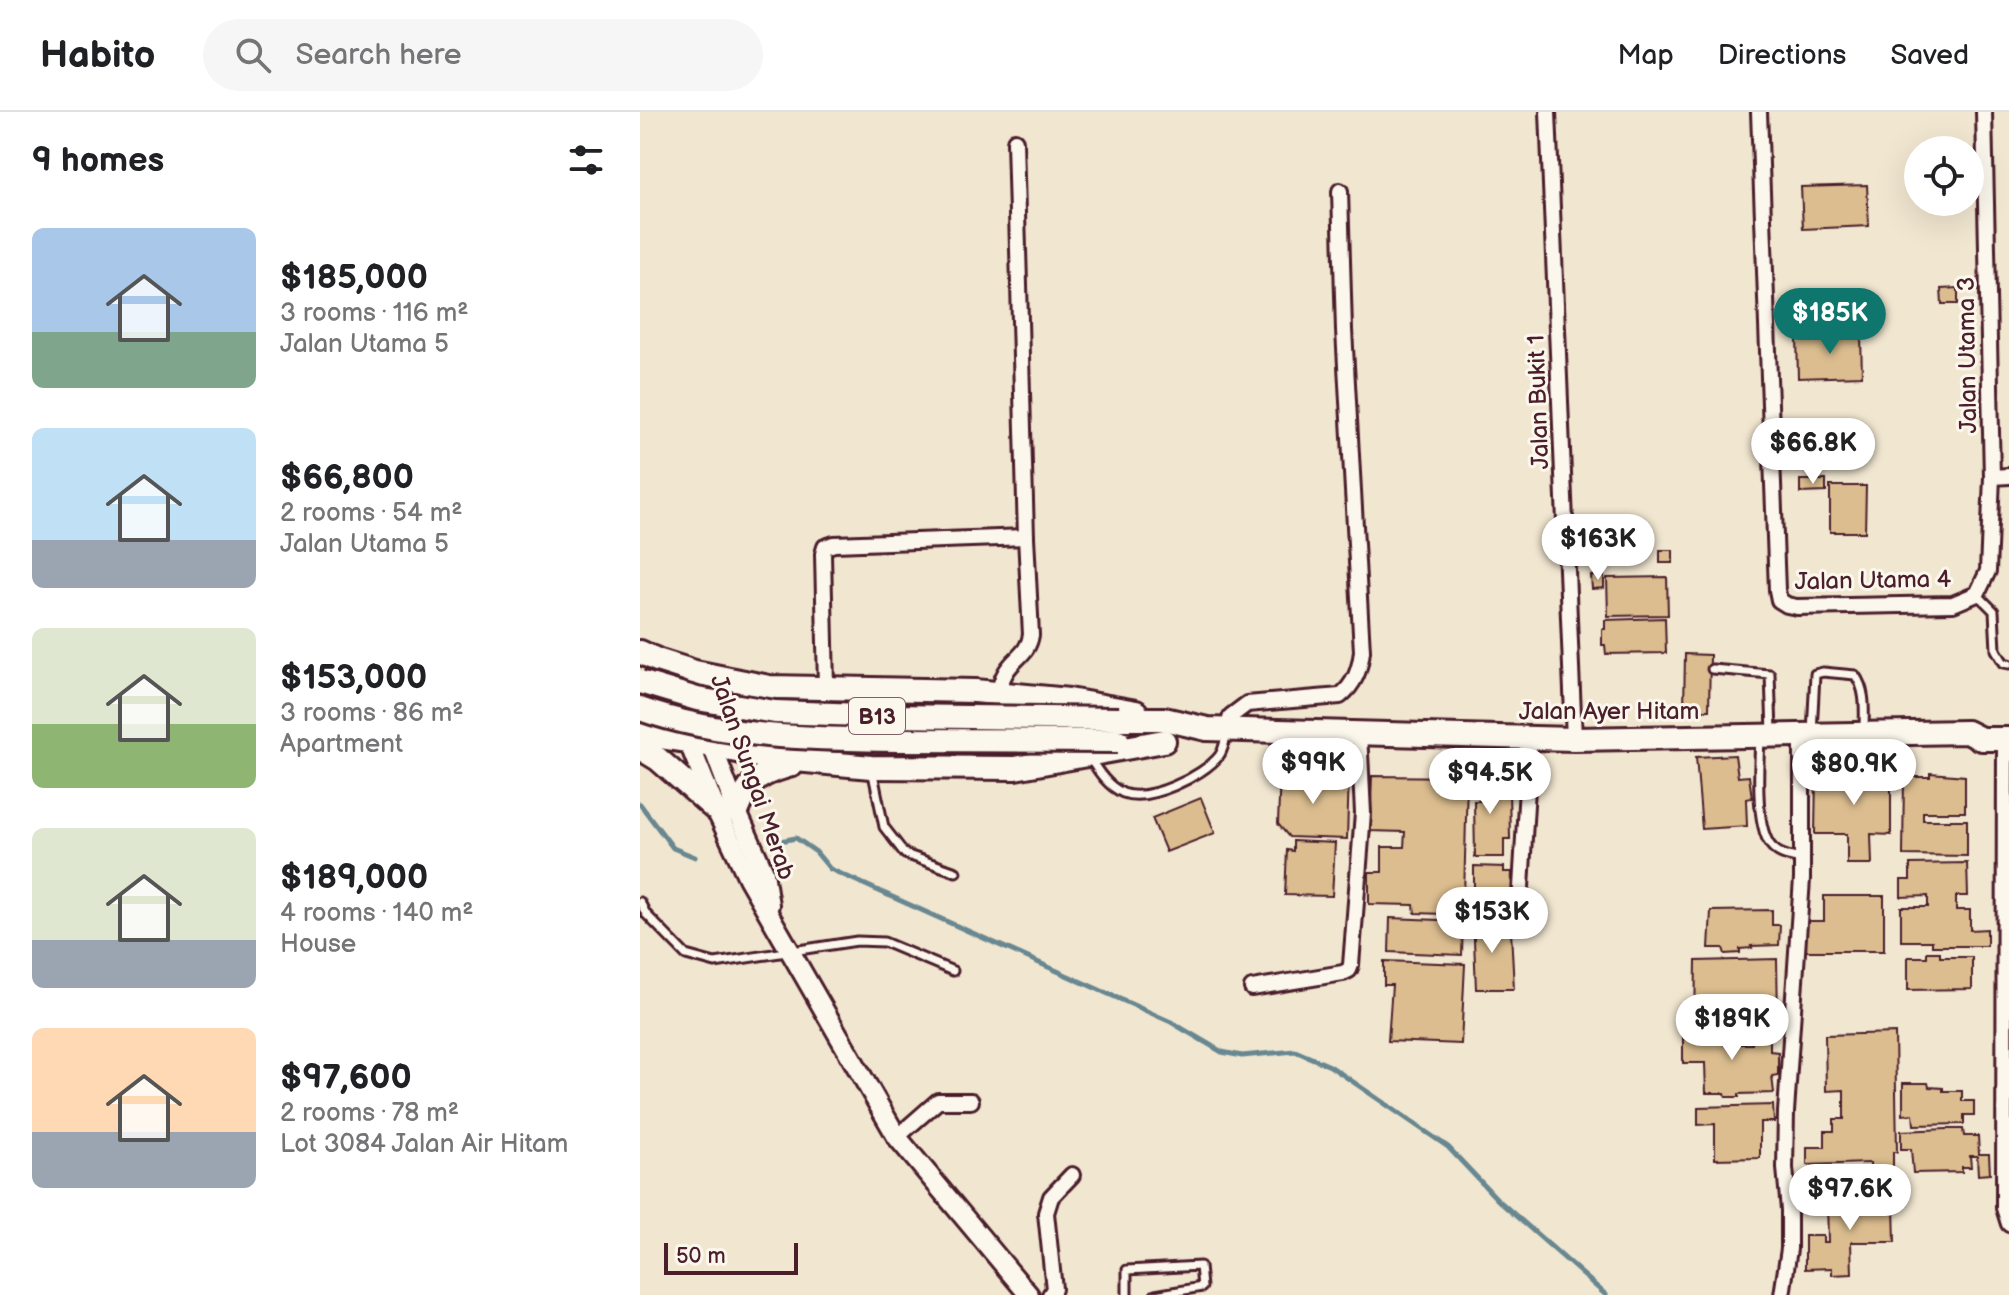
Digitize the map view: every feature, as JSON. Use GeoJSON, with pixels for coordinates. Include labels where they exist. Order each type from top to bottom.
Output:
{"type":"FeatureCollection","features":[{"type":"Feature","properties":{"kind":"main road"},"geometry":{"type":"LineString","coordinates":[[648,656],[695,672],[769,687],[999,694],[1123,708],[1164,730]]}},
{"type":"Feature","properties":{"kind":"main road"},"geometry":{"type":"LineString","coordinates":[[642,739],[663,725],[670,708],[668,684],[648,656]]}},
{"type":"Feature","properties":{"kind":"main road","name":"B13"},"geometry":{"type":"LineString","coordinates":[[640,682],[697,699],[775,712],[1118,730]]}},
{"type":"Feature","properties":{"kind":"main road"},"geometry":{"type":"LineString","coordinates":[[763,757],[753,728],[754,705],[769,687]]}},
{"type":"Feature","properties":{"kind":"main road","name":"B13"},"geometry":{"type":"LineString","coordinates":[[640,709],[663,717],[733,731],[811,739],[1118,730]]}},
{"type":"Feature","properties":{"kind":"main road","name":"Jalan Ayer Hitam"},"geometry":{"type":"LineString","coordinates":[[1118,730],[1574,739],[1967,732],[1982,724],[2008,734]]}},
{"type":"Feature","properties":{"kind":"main road"},"geometry":{"type":"LineString","coordinates":[[642,739],[712,745],[801,763],[1015,768],[1087,755],[1164,730]]}},
{"type":"Feature","properties":{"kind":"main road"},"geometry":{"type":"LineString","coordinates":[[642,739],[658,759],[726,811],[752,780],[772,770],[801,763]]}},
{"type":"Feature","properties":{"kind":"street","name":"Jalan Bukit 1"},"geometry":{"type":"LineString","coordinates":[[1548,112],[1574,739]]}},
{"type":"Feature","properties":{"kind":"street","name":"Jalan Utama 4"},"geometry":{"type":"LineString","coordinates":[[1759,112],[1779,600],[1797,607],[1953,604],[1977,594]]}},
{"type":"Feature","properties":{"kind":"street","name":"Jalan Utama 3"},"geometry":{"type":"LineString","coordinates":[[1977,594],[1988,571],[1992,477],[1984,112]]}},
{"type":"Feature","properties":{"kind":"street"},"geometry":{"type":"LineString","coordinates":[[999,694],[1003,673],[1030,644],[1015,141]]}},
{"type":"Feature","properties":{"kind":"street"},"geometry":{"type":"LineString","coordinates":[[1217,730],[1247,704],[1340,696],[1348,689],[1360,665],[1362,651],[1344,330],[1340,191]]}},
{"type":"Feature","properties":{"kind":"street"},"geometry":{"type":"LineString","coordinates":[[1992,477],[2009,476]]}},
{"type":"Feature","properties":{"kind":"street"},"geometry":{"type":"LineString","coordinates":[[826,687],[825,547],[834,544],[1026,537]]}},
{"type":"Feature","properties":{"kind":"street","name":"Jalan Sungai Merab"},"geometry":{"type":"LineString","coordinates":[[695,672],[686,701],[689,743],[726,811]]}},
{"type":"Feature","properties":{"kind":"street","name":"Jalan Sungai Merab"},"geometry":{"type":"LineString","coordinates":[[695,672],[726,811],[748,878],[897,1137],[1029,1295]]}},
{"type":"Feature","properties":{"kind":"street"},"geometry":{"type":"LineString","coordinates":[[1252,988],[1349,970],[1363,813],[1359,733]]}},
{"type":"Feature","properties":{"kind":"street"},"geometry":{"type":"LineString","coordinates":[[2008,734],[2004,1208],[2009,1224]]}},
{"type":"Feature","properties":{"kind":"street"},"geometry":{"type":"LineString","coordinates":[[1782,1295],[1789,1249],[1786,1112],[1803,859],[1807,735]]}},
{"type":"Feature","properties":{"kind":"street"},"geometry":{"type":"LineString","coordinates":[[1520,904],[1530,738]]}},
{"type":"Feature","properties":{"kind":"street"},"geometry":{"type":"LineString","coordinates":[[897,1137],[938,1101],[971,1101]]}},
{"type":"Feature","properties":{"kind":"street"},"geometry":{"type":"LineString","coordinates":[[1050,1295],[1054,1289],[1046,1213],[1051,1197],[1072,1175]]}},
{"type":"Feature","properties":{"kind":"lane"},"geometry":{"type":"LineString","coordinates":[[1977,594],[1994,611],[1996,650],[2004,663],[2009,664]]}},
{"type":"Feature","properties":{"kind":"lane"},"geometry":{"type":"LineString","coordinates":[[1712,669],[1770,674],[1760,790],[1765,834],[1773,848],[1787,857],[1803,859]]}},
{"type":"Feature","properties":{"kind":"lane"},"geometry":{"type":"LineString","coordinates":[[1807,735],[1815,674],[1823,672],[1855,675],[1860,681],[1864,734]]}},
{"type":"Feature","properties":{"kind":"lane"},"geometry":{"type":"LineString","coordinates":[[1087,755],[1109,784],[1124,794],[1147,796],[1193,776],[1221,755],[1217,730]]}},
{"type":"Feature","properties":{"kind":"lane"},"geometry":{"type":"LineString","coordinates":[[871,767],[884,827],[905,854],[956,872]]}},
{"type":"Feature","properties":{"kind":"lane"},"geometry":{"type":"LineString","coordinates":[[640,902],[646,914],[686,955],[715,963],[857,941],[884,942],[953,971]]}},
{"type":"Feature","properties":{"kind":"lane"},"geometry":{"type":"LineString","coordinates":[[1127,1295],[1127,1270],[1197,1265],[1202,1268],[1202,1287],[1155,1295]]}},
{"type":"Feature","properties":{"kind":"building"},"geometry":{"type":"Polygon","coordinates":[[[1867,185],[1869,226],[1803,229],[1801,187],[1867,185]]]}},
{"type":"Feature","properties":{"kind":"building"},"geometry":{"type":"Polygon","coordinates":[[[1958,288],[1958,304],[1942,304],[1941,289],[1958,288]]]}},
{"type":"Feature","properties":{"kind":"building"},"geometry":{"type":"Polygon","coordinates":[[[1861,335],[1862,376],[1798,378],[1797,337],[1861,335]]]}},
{"type":"Feature","properties":{"kind":"building"},"geometry":{"type":"Polygon","coordinates":[[[1800,480],[1826,480],[1826,492],[1800,493],[1800,480]]]}},
{"type":"Feature","properties":{"kind":"building"},"geometry":{"type":"Polygon","coordinates":[[[1830,486],[1866,486],[1865,532],[1830,532],[1830,486]]]}},
{"type":"Feature","properties":{"kind":"building"},"geometry":{"type":"Polygon","coordinates":[[[1660,550],[1673,550],[1673,563],[1660,563],[1660,550]]]}},
{"type":"Feature","properties":{"kind":"building"},"geometry":{"type":"Polygon","coordinates":[[[1604,575],[1604,588],[1592,589],[1591,576],[1604,575]]]}},
{"type":"Feature","properties":{"kind":"building"},"geometry":{"type":"Polygon","coordinates":[[[1667,577],[1668,615],[1608,616],[1607,578],[1667,577]]]}},
{"type":"Feature","properties":{"kind":"building"},"geometry":{"type":"Polygon","coordinates":[[[1665,618],[1666,653],[1606,654],[1605,645],[1602,645],[1605,620],[1665,618]]]}},
{"type":"Feature","properties":{"kind":"building"},"geometry":{"type":"Polygon","coordinates":[[[1685,654],[1710,655],[1709,710],[1684,710],[1685,654]]]}},
{"type":"Feature","properties":{"kind":"building"},"geometry":{"type":"Polygon","coordinates":[[[1735,755],[1738,777],[1749,776],[1752,798],[1746,799],[1747,826],[1702,829],[1696,757],[1735,755]]]}},
{"type":"Feature","properties":{"kind":"building"},"geometry":{"type":"Polygon","coordinates":[[[1841,755],[1859,755],[1858,768],[1878,768],[1878,776],[1891,777],[1891,835],[1871,834],[1872,864],[1847,864],[1847,834],[1815,834],[1816,775],[1829,775],[1829,766],[1842,766],[1841,755]]]}},
{"type":"Feature","properties":{"kind":"building"},"geometry":{"type":"Polygon","coordinates":[[[1473,765],[1487,765],[1487,788],[1509,788],[1510,839],[1504,839],[1504,857],[1475,857],[1474,801],[1482,801],[1482,795],[1474,795],[1473,765]]]}},
{"type":"Feature","properties":{"kind":"building"},"geometry":{"type":"Polygon","coordinates":[[[1288,767],[1301,767],[1301,771],[1309,771],[1310,781],[1320,783],[1337,783],[1338,771],[1349,771],[1347,839],[1289,837],[1278,824],[1280,772],[1288,772],[1288,767]]]}},
{"type":"Feature","properties":{"kind":"building"},"geometry":{"type":"Polygon","coordinates":[[[1930,773],[1965,776],[1965,812],[1923,812],[1923,820],[1967,820],[1967,856],[1903,855],[1904,777],[1930,777],[1930,773]]]}},
{"type":"Feature","properties":{"kind":"building"},"geometry":{"type":"Polygon","coordinates":[[[1372,776],[1467,777],[1464,898],[1445,897],[1445,914],[1415,913],[1414,905],[1369,904],[1369,872],[1382,872],[1382,847],[1404,847],[1405,832],[1370,831],[1372,776]]]}},
{"type":"Feature","properties":{"kind":"building"},"geometry":{"type":"Polygon","coordinates":[[[1201,798],[1215,833],[1166,852],[1152,818],[1201,798]]]}},
{"type":"Feature","properties":{"kind":"building"},"geometry":{"type":"Polygon","coordinates":[[[1293,841],[1335,843],[1332,896],[1285,895],[1287,850],[1293,851],[1293,841]]]}},
{"type":"Feature","properties":{"kind":"building"},"geometry":{"type":"Polygon","coordinates":[[[1967,863],[1968,896],[1956,896],[1956,910],[1970,910],[1970,930],[1987,929],[1987,946],[1932,946],[1932,941],[1901,941],[1901,907],[1928,907],[1928,896],[1901,897],[1901,880],[1910,880],[1910,864],[1967,863]]]}},
{"type":"Feature","properties":{"kind":"building"},"geometry":{"type":"Polygon","coordinates":[[[1474,866],[1504,867],[1504,872],[1512,872],[1511,897],[1504,897],[1504,901],[1474,900],[1474,866]]]}},
{"type":"Feature","properties":{"kind":"building"},"geometry":{"type":"Polygon","coordinates":[[[1824,896],[1884,896],[1884,951],[1806,951],[1806,921],[1824,921],[1824,896]]]}},
{"type":"Feature","properties":{"kind":"building"},"geometry":{"type":"Polygon","coordinates":[[[1772,910],[1772,925],[1780,925],[1779,945],[1751,946],[1740,949],[1740,953],[1725,954],[1723,948],[1709,948],[1711,911],[1772,910]]]}},
{"type":"Feature","properties":{"kind":"building"},"geometry":{"type":"Polygon","coordinates":[[[1492,914],[1492,931],[1511,931],[1514,989],[1476,989],[1473,915],[1492,914]]]}},
{"type":"Feature","properties":{"kind":"building"},"geometry":{"type":"Polygon","coordinates":[[[1390,918],[1463,921],[1462,955],[1389,952],[1390,918]]]}},
{"type":"Feature","properties":{"kind":"building"},"geometry":{"type":"Polygon","coordinates":[[[1927,952],[1940,952],[1940,957],[1972,957],[1972,989],[1908,990],[1908,957],[1927,957],[1927,952]]]}},
{"type":"Feature","properties":{"kind":"building"},"geometry":{"type":"Polygon","coordinates":[[[1777,959],[1778,1020],[1770,1019],[1769,1023],[1695,1024],[1696,961],[1777,959]]]}},
{"type":"Feature","properties":{"kind":"building"},"geometry":{"type":"Polygon","coordinates":[[[1384,961],[1465,964],[1461,1044],[1388,1041],[1392,985],[1384,985],[1384,961]]]}},
{"type":"Feature","properties":{"kind":"building"},"geometry":{"type":"Polygon","coordinates":[[[1723,1029],[1724,1044],[1752,1044],[1752,1035],[1770,1035],[1770,1051],[1778,1052],[1778,1075],[1772,1076],[1774,1093],[1726,1097],[1725,1093],[1706,1093],[1705,1063],[1683,1063],[1683,1030],[1723,1029]]]}},
{"type":"Feature","properties":{"kind":"building"},"geometry":{"type":"Polygon","coordinates":[[[1895,1033],[1897,1152],[1893,1152],[1893,1170],[1870,1171],[1870,1163],[1807,1165],[1807,1147],[1825,1147],[1825,1131],[1834,1131],[1834,1119],[1844,1119],[1844,1090],[1826,1091],[1825,1035],[1895,1033]]]}},
{"type":"Feature","properties":{"kind":"building"},"geometry":{"type":"Polygon","coordinates":[[[1903,1083],[1928,1083],[1929,1087],[1943,1088],[1943,1091],[1962,1091],[1962,1101],[1974,1101],[1974,1115],[1964,1115],[1964,1124],[1914,1125],[1913,1114],[1903,1115],[1903,1083]]]}},
{"type":"Feature","properties":{"kind":"building"},"geometry":{"type":"Polygon","coordinates":[[[1773,1105],[1774,1122],[1760,1122],[1760,1158],[1715,1159],[1715,1124],[1698,1125],[1698,1107],[1773,1105]]]}},
{"type":"Feature","properties":{"kind":"building"},"geometry":{"type":"Polygon","coordinates":[[[1963,1129],[1964,1136],[1978,1136],[1979,1154],[1989,1154],[1990,1174],[1978,1175],[1977,1156],[1970,1156],[1971,1167],[1962,1167],[1962,1172],[1913,1173],[1911,1149],[1901,1149],[1901,1131],[1963,1129]]]}},
{"type":"Feature","properties":{"kind":"building"},"geometry":{"type":"Polygon","coordinates":[[[1881,1188],[1881,1207],[1894,1207],[1895,1242],[1851,1242],[1852,1274],[1832,1275],[1832,1268],[1805,1269],[1805,1236],[1823,1236],[1823,1242],[1828,1242],[1827,1201],[1863,1201],[1863,1189],[1881,1188]]]}},
{"type":"Feature","properties":{"kind":"waterway"},"geometry":{"type":"LineString","coordinates":[[640,804],[673,848],[695,857]]}},
{"type":"Feature","properties":{"kind":"waterway"},"geometry":{"type":"LineString","coordinates":[[780,841],[796,838],[816,852],[830,869],[1171,1022],[1222,1052],[1242,1056],[1295,1051],[1330,1066],[1448,1147],[1498,1200],[1606,1295]]}}]}
